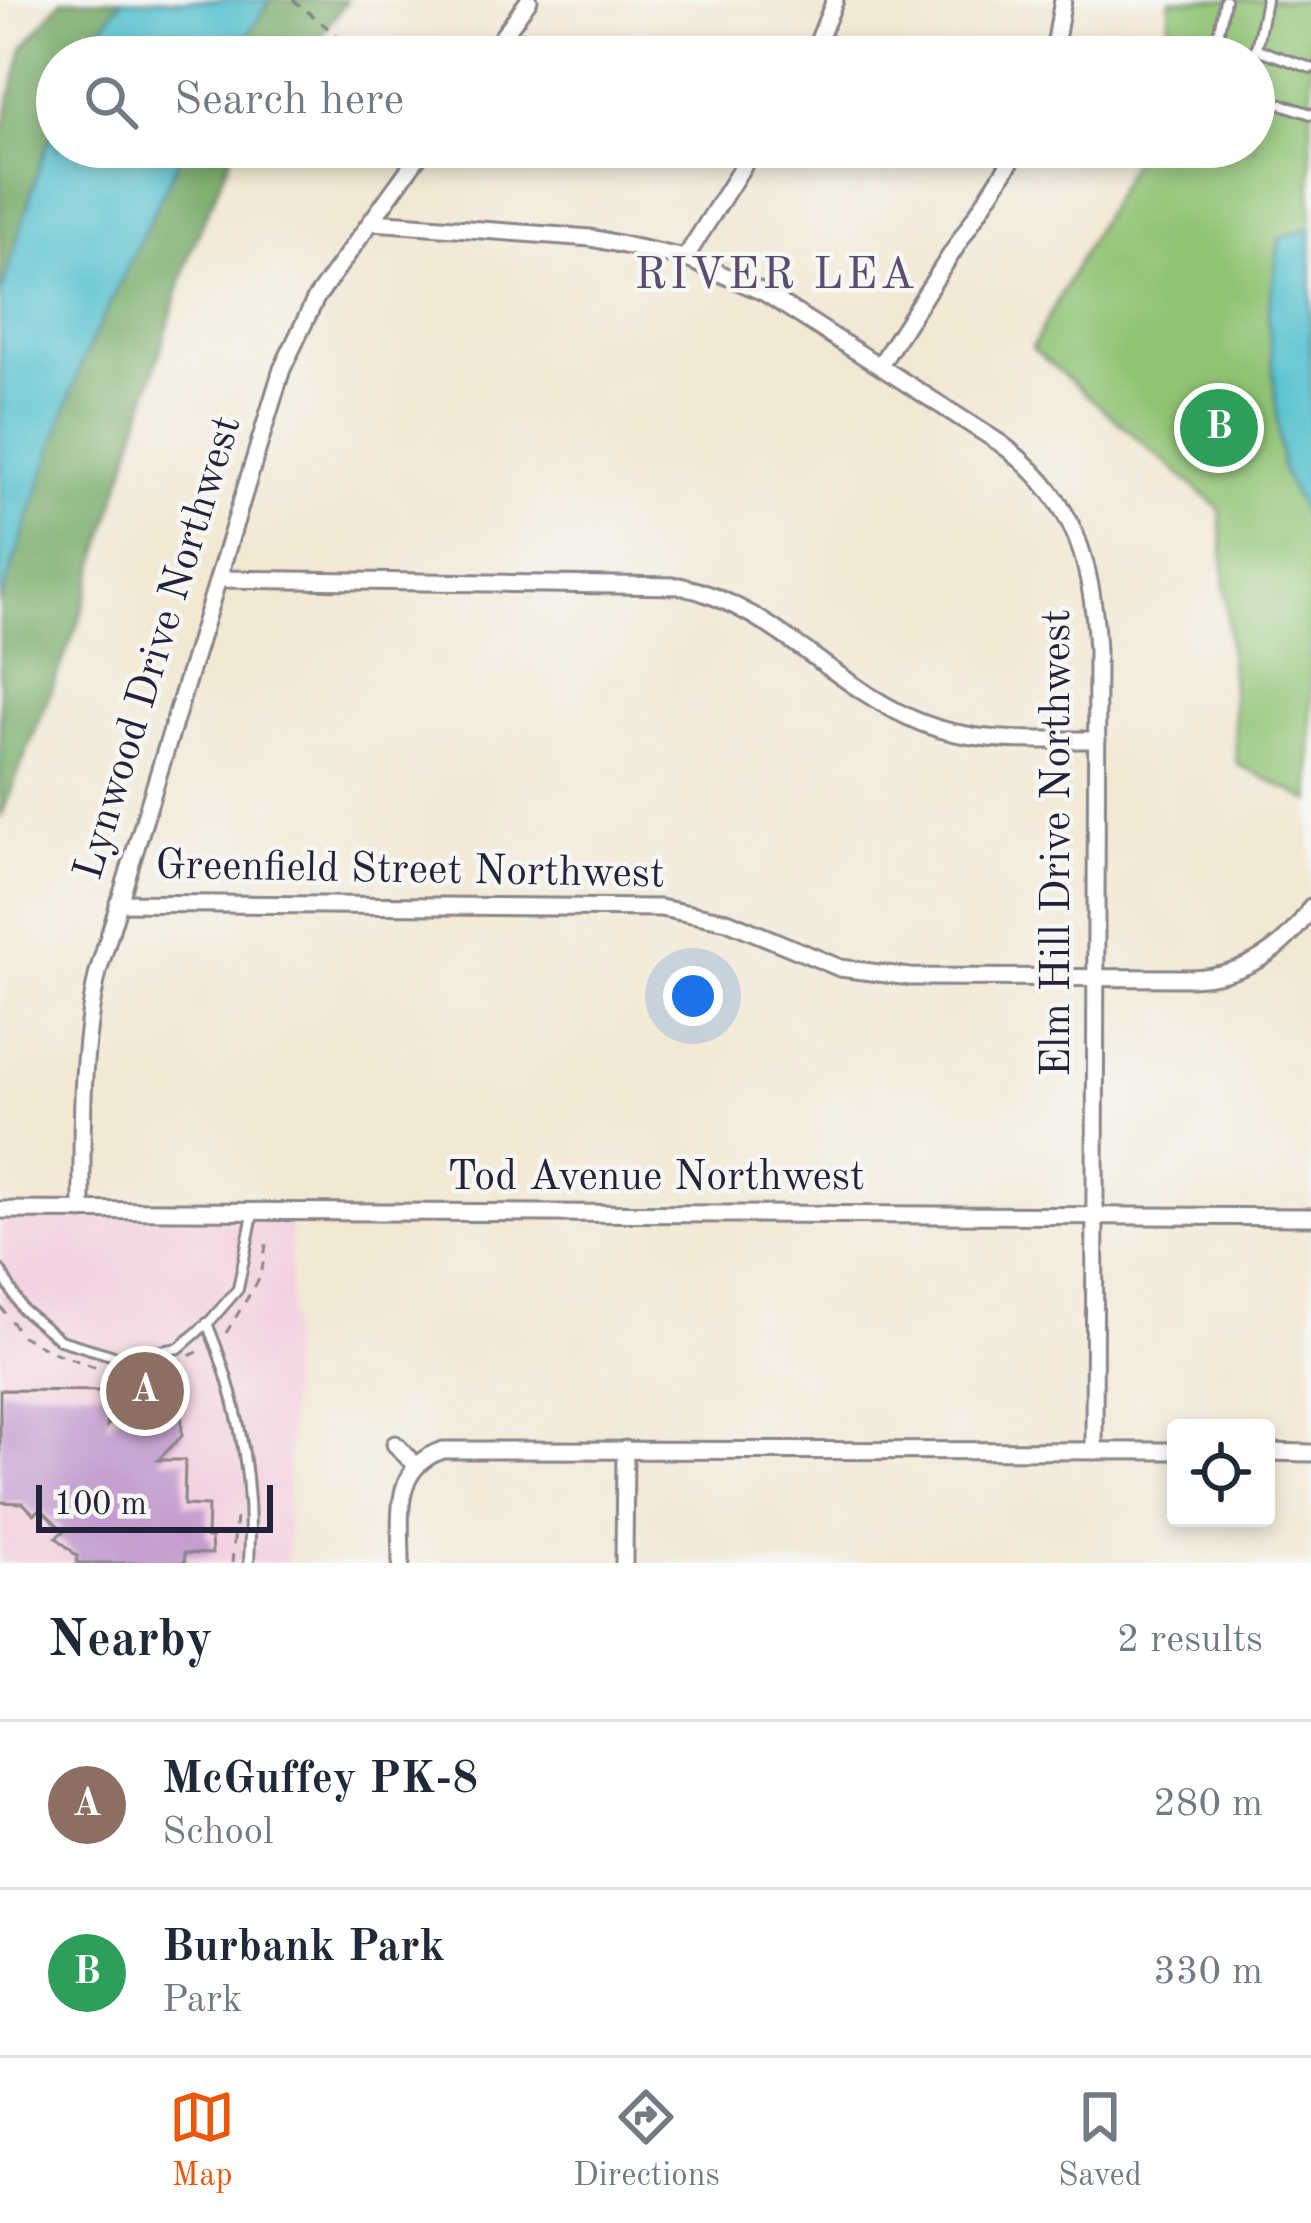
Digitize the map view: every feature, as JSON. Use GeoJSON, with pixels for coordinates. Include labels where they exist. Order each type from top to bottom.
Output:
{"type":"FeatureCollection","features":[{"type":"Feature","properties":{"kind":"street"},"geometry":{"type":"LineString","coordinates":[[503,36],[529,0]]}},
{"type":"Feature","properties":{"kind":"street"},"geometry":{"type":"LineString","coordinates":[[820,36],[835,0]]}},
{"type":"Feature","properties":{"kind":"street"},"geometry":{"type":"LineString","coordinates":[[1057,36],[1063,0]]}},
{"type":"Feature","properties":{"kind":"street","name":"Lynwood Drive Northwest"},"geometry":{"type":"LineString","coordinates":[[82,1210],[86,1033],[118,903],[293,341],[316,298],[410,168]]}},
{"type":"Feature","properties":{"kind":"street"},"geometry":{"type":"LineString","coordinates":[[686,258],[742,168]]}},
{"type":"Feature","properties":{"kind":"street"},"geometry":{"type":"LineString","coordinates":[[880,364],[1006,168]]}},
{"type":"Feature","properties":{"kind":"street","name":"Elm Hill Drive Northwest"},"geometry":{"type":"LineString","coordinates":[[373,222],[591,238],[686,258],[765,293],[1016,454],[1068,516],[1085,555],[1095,597],[1094,1451]]}},
{"type":"Feature","properties":{"kind":"street"},"geometry":{"type":"LineString","coordinates":[[219,579],[680,586],[746,609],[882,702],[925,724],[981,738],[1096,740]]}},
{"type":"Feature","properties":{"kind":"street","name":"Greenfield Street Northwest"},"geometry":{"type":"LineString","coordinates":[[118,903],[660,908],[727,921],[813,959],[868,974],[1096,978],[1205,978],[1232,972],[1281,944],[1311,907]]}},
{"type":"Feature","properties":{"kind":"street","name":"Tod Avenue Northwest"},"geometry":{"type":"LineString","coordinates":[[0,1210],[1311,1217]]}},
{"type":"Feature","properties":{"kind":"street"},"geometry":{"type":"LineString","coordinates":[[395,1444],[415,1465]]}},
{"type":"Feature","properties":{"kind":"street"},"geometry":{"type":"LineString","coordinates":[[400,1563],[404,1480],[429,1454],[448,1449],[1167,1451]]}},
{"type":"Feature","properties":{"kind":"street"},"geometry":{"type":"LineString","coordinates":[[624,1563],[625,1449]]}},
{"type":"Feature","properties":{"kind":"street"},"geometry":{"type":"LineString","coordinates":[[1275,1452],[1311,1453]]}},
{"type":"Feature","properties":{"kind":"lane"},"geometry":{"type":"LineString","coordinates":[[1218,36],[1225,0]]}},
{"type":"Feature","properties":{"kind":"lane"},"geometry":{"type":"LineString","coordinates":[[1258,36],[1265,0]]}},
{"type":"Feature","properties":{"kind":"lane"},"geometry":{"type":"LineString","coordinates":[[1275,56],[1311,68]]}},
{"type":"Feature","properties":{"kind":"lane"},"geometry":{"type":"LineString","coordinates":[[1275,101],[1311,114]]}},
{"type":"Feature","properties":{"kind":"lane"},"geometry":{"type":"LineString","coordinates":[[0,1270],[22,1309],[60,1340],[121,1358],[179,1348],[238,1289],[254,1212]]}},
{"type":"Feature","properties":{"kind":"lane"},"geometry":{"type":"LineString","coordinates":[[208,1323],[233,1388],[253,1508],[249,1563]]}},
{"type":"Feature","properties":{"kind":"path"},"geometry":{"type":"LineString","coordinates":[[293,0],[338,36]]}},
{"type":"Feature","properties":{"kind":"path"},"geometry":{"type":"LineString","coordinates":[[0,1306],[22,1336],[50,1351],[114,1374],[159,1370],[193,1356],[230,1329],[261,1276],[267,1239]]}},
{"type":"Feature","properties":{"kind":"path"},"geometry":{"type":"LineString","coordinates":[[193,1356],[208,1362]]}},
{"type":"Feature","properties":{"kind":"path"},"geometry":{"type":"LineString","coordinates":[[232,1563],[237,1509]]}},
{"type":"Feature","properties":{"kind":"shaded area"},"geometry":{"type":"Polygon","coordinates":[[[0,1217],[291,1219],[288,1563],[0,1563],[0,1217]]]}},
{"type":"Feature","properties":{"kind":"green space"},"geometry":{"type":"Polygon","coordinates":[[[61,0],[122,0],[95,36],[36,36],[39,168],[0,297],[0,139],[23,48],[61,0]]]}},
{"type":"Feature","properties":{"kind":"green space"},"geometry":{"type":"Polygon","coordinates":[[[270,0],[347,0],[321,36],[247,36],[270,0]]]}},
{"type":"Feature","properties":{"kind":"green space"},"geometry":{"type":"Polygon","coordinates":[[[1170,0],[1311,0],[1311,801],[1237,764],[1220,509],[1032,348],[1129,168],[1275,168],[1275,36],[1168,36],[1170,0]]]}},
{"type":"Feature","properties":{"kind":"green space"},"geometry":{"type":"Polygon","coordinates":[[[175,168],[226,168],[189,256],[79,621],[0,819],[0,603],[82,361],[175,168]]]}},
{"type":"Feature","properties":{"kind":"water"},"geometry":{"type":"Polygon","coordinates":[[[122,0],[270,0],[247,36],[95,36],[122,0]]]}},
{"type":"Feature","properties":{"kind":"water"},"geometry":{"type":"Polygon","coordinates":[[[39,168],[175,168],[82,361],[0,603],[0,297],[39,168]]]}},
{"type":"Feature","properties":{"kind":"water"},"geometry":{"type":"Polygon","coordinates":[[[1311,228],[1311,530],[1282,469],[1268,315],[1280,238],[1311,228]]]}},
{"type":"Feature","properties":{"kind":"building"},"geometry":{"type":"Polygon","coordinates":[[[0,1390],[108,1391],[107,1426],[139,1395],[181,1396],[182,1436],[158,1460],[185,1460],[184,1505],[208,1506],[207,1538],[211,1538],[212,1554],[184,1553],[185,1563],[77,1563],[77,1556],[56,1537],[64,1531],[41,1509],[34,1514],[23,1503],[0,1502],[0,1390]]]}},
{"type":"Feature","properties":{"kind":"place","name":"Burbank Park"},"geometry":{"type":"Point","coordinates":[1219,428]}},
{"type":"Feature","properties":{"kind":"place","name":"McGuffey PK-8"},"geometry":{"type":"Point","coordinates":[145,1391]}},
{"type":"Feature","properties":{"kind":"district","name":"RIVER LEA"},"geometry":{"type":"Point","coordinates":[776,276]}}]}
